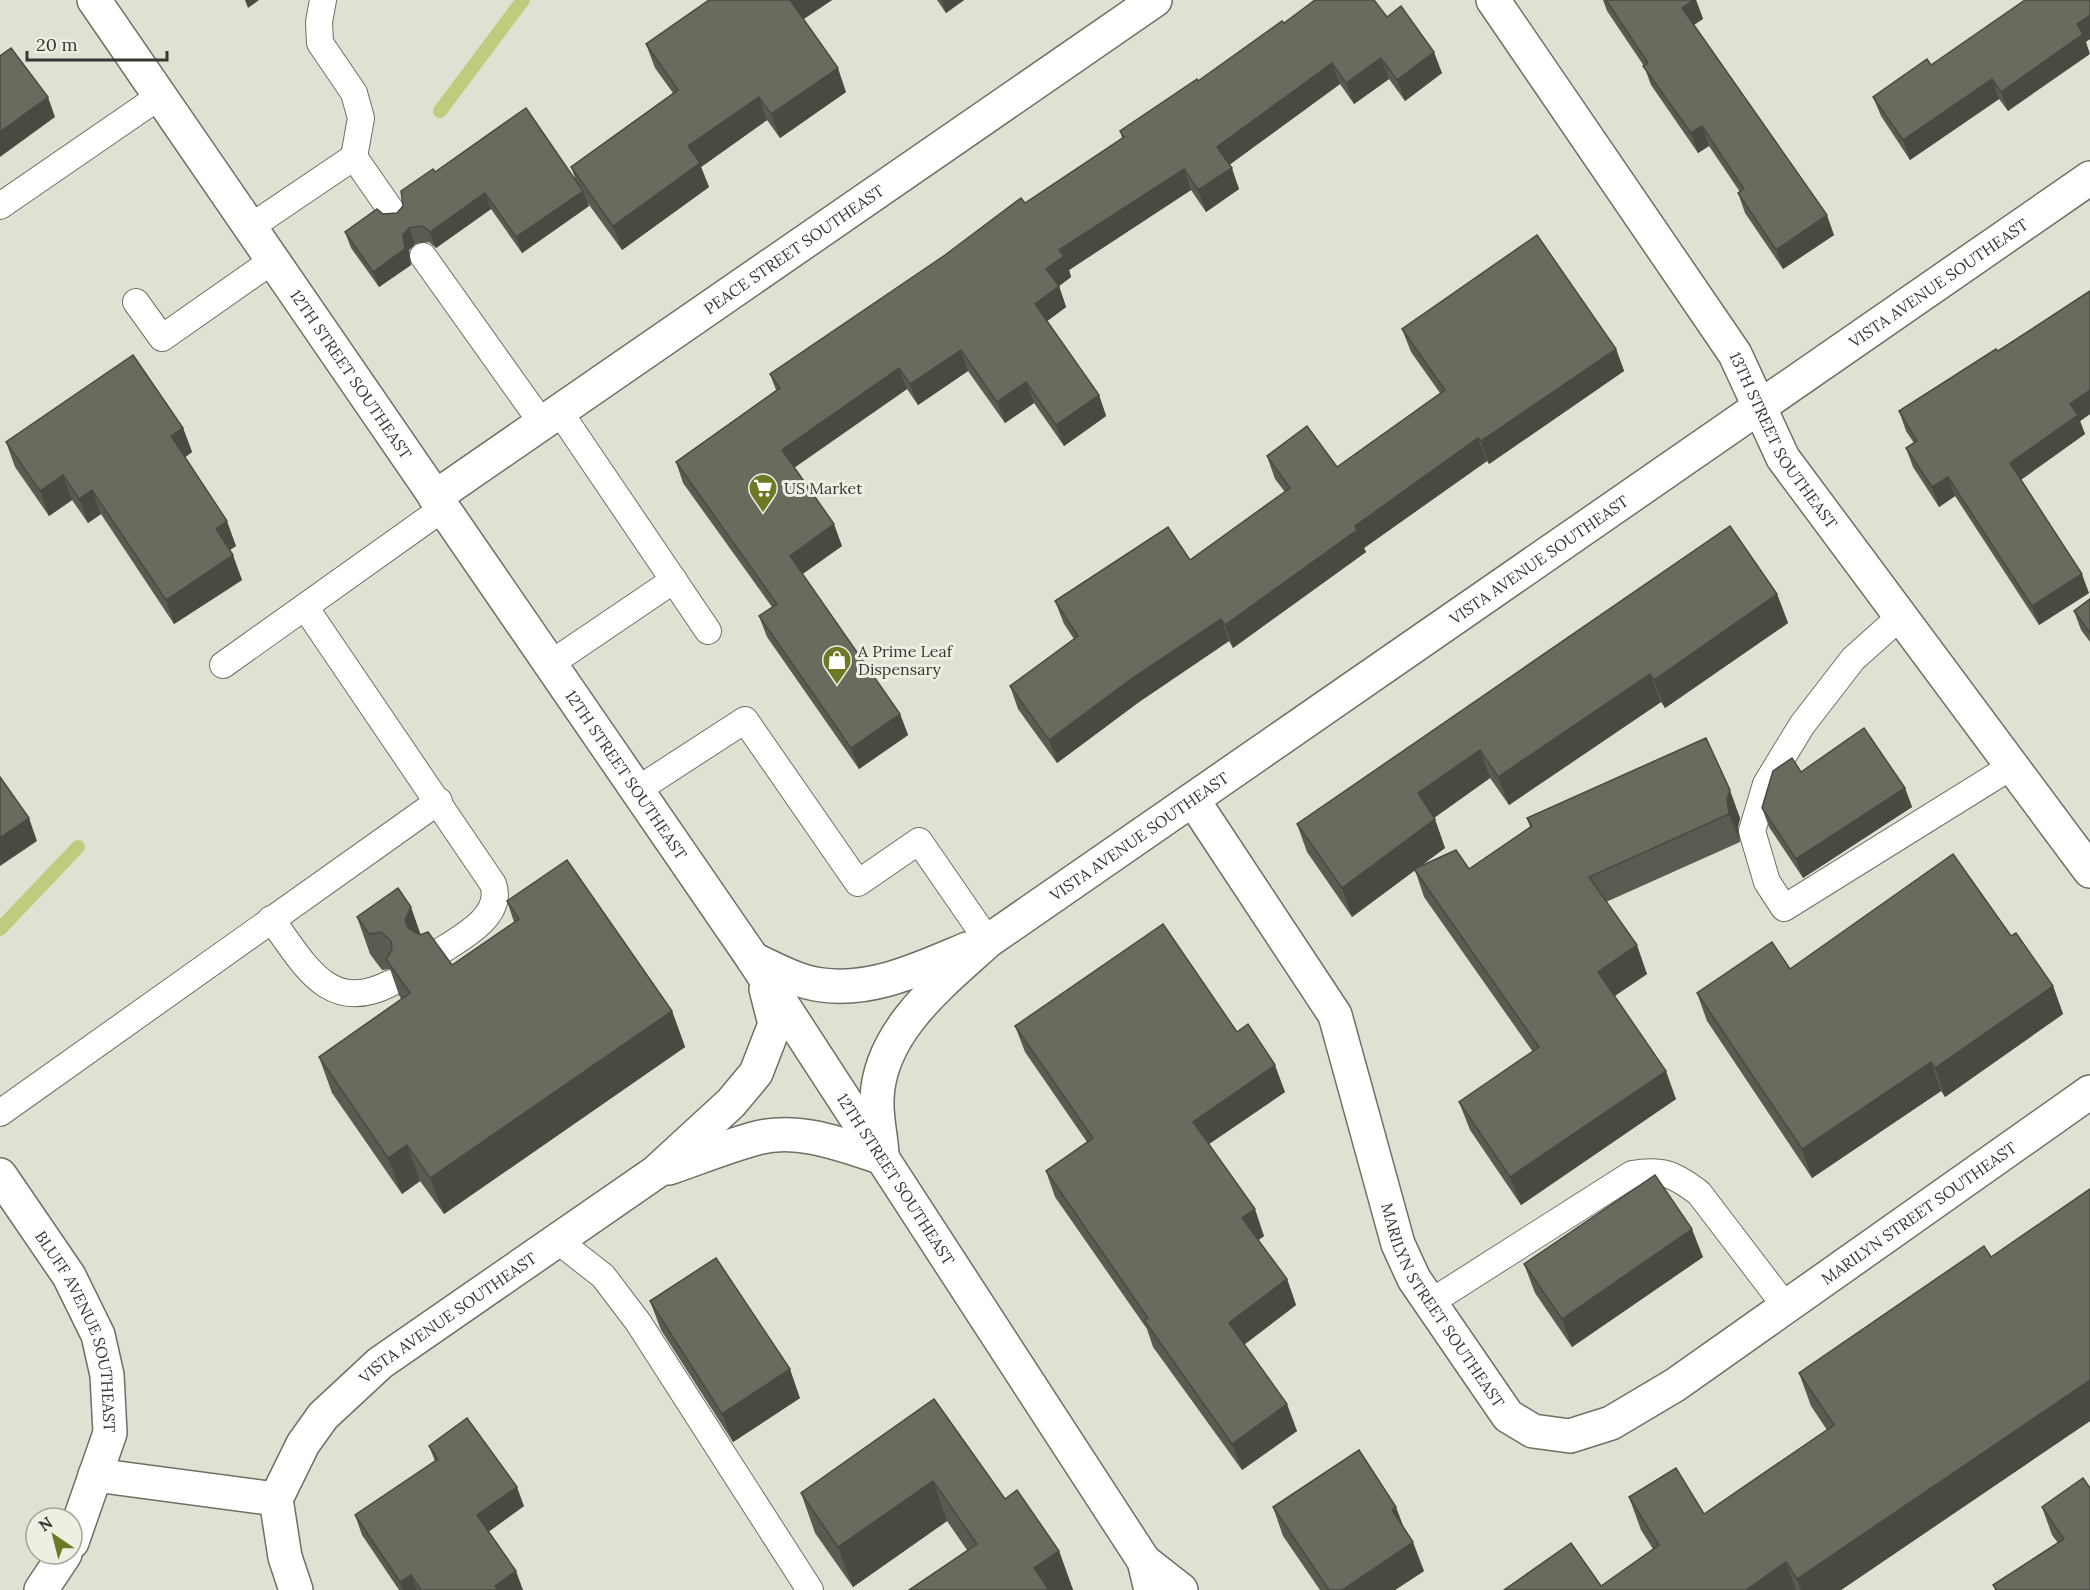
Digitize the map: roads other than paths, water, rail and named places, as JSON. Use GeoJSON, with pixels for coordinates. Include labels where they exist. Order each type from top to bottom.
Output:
{"type":"FeatureCollection","features":[{"type":"Feature","properties":{"kind":"street","name":"12TH STREET SOUTHEAST"},"geometry":{"type":"LineString","coordinates":[[94,0],[758,968],[883,1158],[1148,1576],[1181,1590]]}},
{"type":"Feature","properties":{"kind":"street","name":"PEACE STREET SOUTHEAST"},"geometry":{"type":"LineString","coordinates":[[438,503],[551,417],[1155,0]]}},
{"type":"Feature","properties":{"kind":"street","name":"13TH STREET SOUTHEAST"},"geometry":{"type":"LineString","coordinates":[[1493,0],[1735,354],[1783,458],[2090,871]]}},
{"type":"Feature","properties":{"kind":"street","name":"VISTA AVENUE SOUTHEAST"},"geometry":{"type":"LineString","coordinates":[[988,940],[2090,178]]}},
{"type":"Feature","properties":{"kind":"street","name":"MARILYN STREET SOUTHEAST"},"geometry":{"type":"LineString","coordinates":[[1193,800],[1335,1015],[1398,1244],[1414,1279],[1508,1416],[1533,1431],[1570,1436],[1611,1423],[1675,1385],[2090,1092]]}},
{"type":"Feature","properties":{"kind":"street"},"geometry":{"type":"LineString","coordinates":[[758,968],[820,985],[843,986],[908,973],[988,940]]}},
{"type":"Feature","properties":{"kind":"street"},"geometry":{"type":"LineString","coordinates":[[883,1158],[877,1098],[883,1069],[896,1038],[930,994],[988,940]]}},
{"type":"Feature","properties":{"kind":"street","name":"VISTA AVENUE SOUTHEAST"},"geometry":{"type":"LineString","coordinates":[[276,1499],[303,1444],[323,1416],[372,1370],[656,1172],[731,1103],[760,1066],[775,1024],[758,968]]}},
{"type":"Feature","properties":{"kind":"street","name":"VISTA AVENUE SOUTHEAST"},"geometry":{"type":"LineString","coordinates":[[656,1172],[759,1137],[782,1136],[830,1140],[883,1158]]}},
{"type":"Feature","properties":{"kind":"street","name":"BLUFF AVENUE SOUTHEAST"},"geometry":{"type":"LineString","coordinates":[[0,1175],[69,1276],[98,1335],[107,1375],[110,1432],[95,1475]]}},
{"type":"Feature","properties":{"kind":"street"},"geometry":{"type":"LineString","coordinates":[[84,1507],[95,1475],[276,1499],[285,1557],[296,1590]]}},
{"type":"Feature","properties":{"kind":"street"},"geometry":{"type":"LineString","coordinates":[[41,1590],[57,1566]]}},
{"type":"Feature","properties":{"kind":"lane"},"geometry":{"type":"LineString","coordinates":[[322,0],[319,22],[320,43],[354,93],[361,118],[354,158],[395,216]]}},
{"type":"Feature","properties":{"kind":"lane"},"geometry":{"type":"LineString","coordinates":[[0,206],[160,96]]}},
{"type":"Feature","properties":{"kind":"lane"},"geometry":{"type":"LineString","coordinates":[[249,228],[354,158]]}},
{"type":"Feature","properties":{"kind":"lane"},"geometry":{"type":"LineString","coordinates":[[423,256],[551,417],[674,580],[708,631]]}},
{"type":"Feature","properties":{"kind":"lane"},"geometry":{"type":"LineString","coordinates":[[136,302],[162,338],[272,261]]}},
{"type":"Feature","properties":{"kind":"lane"},"geometry":{"type":"LineString","coordinates":[[223,665],[305,607],[438,503]]}},
{"type":"Feature","properties":{"kind":"lane"},"geometry":{"type":"LineString","coordinates":[[550,664],[674,580]]}},
{"type":"Feature","properties":{"kind":"lane"},"geometry":{"type":"LineString","coordinates":[[305,607],[439,801],[496,894],[495,904],[475,927],[433,956]]}},
{"type":"Feature","properties":{"kind":"lane"},"geometry":{"type":"LineString","coordinates":[[1901,616],[1853,659],[1802,725],[1766,784],[1752,831],[1767,882],[1784,908],[2012,765]]}},
{"type":"Feature","properties":{"kind":"lane"},"geometry":{"type":"LineString","coordinates":[[637,790],[745,720],[858,883],[919,841],[988,940]]}},
{"type":"Feature","properties":{"kind":"lane"},"geometry":{"type":"LineString","coordinates":[[0,1113],[439,801]]}},
{"type":"Feature","properties":{"kind":"lane"},"geometry":{"type":"LineString","coordinates":[[271,919],[325,987],[354,995],[375,992],[391,983]]}},
{"type":"Feature","properties":{"kind":"lane"},"geometry":{"type":"LineString","coordinates":[[1431,1302],[1632,1174],[1656,1170],[1680,1178],[1698,1193],[1786,1308]]}},
{"type":"Feature","properties":{"kind":"lane"},"geometry":{"type":"LineString","coordinates":[[557,1240],[648,1315],[810,1590]]}},
{"type":"Feature","properties":{"kind":"waterway"},"geometry":{"type":"LineString","coordinates":[[440,111],[523,0]]}},
{"type":"Feature","properties":{"kind":"waterway"},"geometry":{"type":"LineString","coordinates":[[0,929],[78,847]]}},
{"type":"Feature","properties":{"kind":"place","name":"US Market"},"geometry":{"type":"Point","coordinates":[763,514]}},
{"type":"Feature","properties":{"kind":"place","name":"A Prime Leaf Dispensary"},"geometry":{"type":"Point","coordinates":[837,686]}}]}
